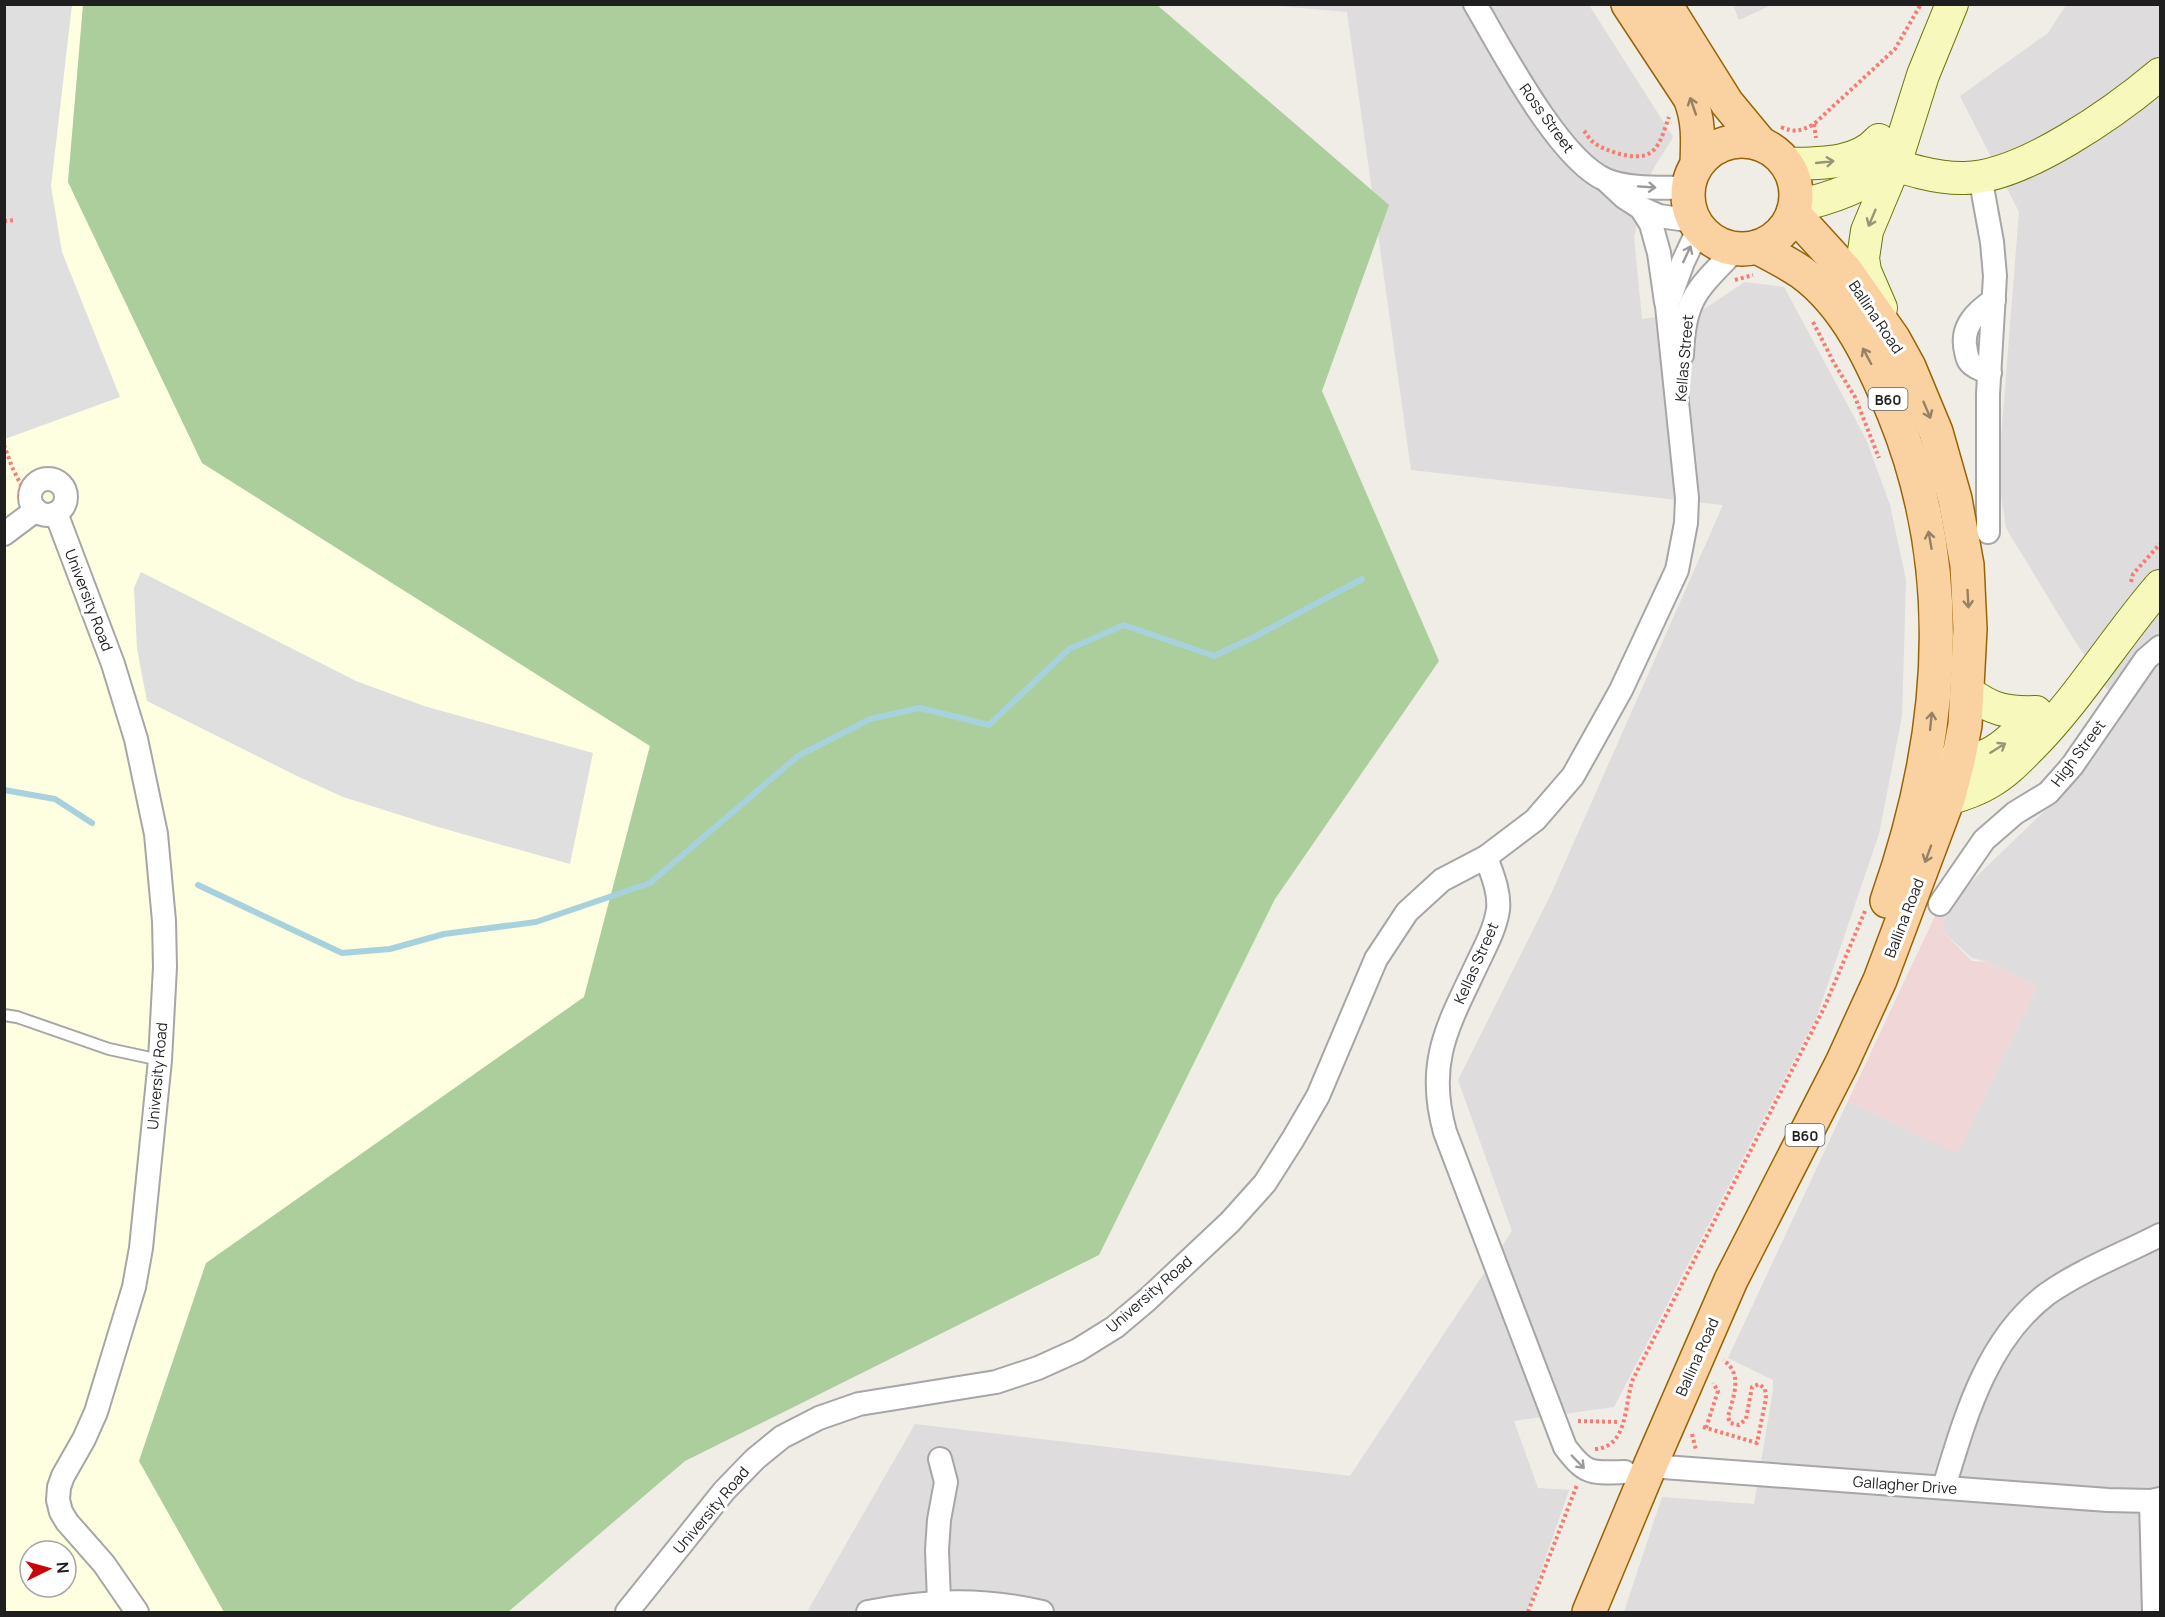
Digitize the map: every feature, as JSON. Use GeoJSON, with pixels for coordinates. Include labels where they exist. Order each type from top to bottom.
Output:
{"type":"FeatureCollection","features":[{"type":"Feature","properties":{"kind":"main road"},"geometry":{"type":"LineString","coordinates":[[1628,4],[1690,98],[1695,111],[1699,133],[1688,205],[1696,225]]}},
{"type":"Feature","properties":{"kind":"main road"},"geometry":{"type":"LineString","coordinates":[[1665,4],[1727,103],[1761,144]]}},
{"type":"Feature","properties":{"kind":"main road"},"geometry":{"type":"LineString","coordinates":[[1693,176],[1710,150],[1727,142],[1745,140],[1761,144],[1776,152],[1787,164],[1795,184],[1794,210],[1780,234],[1752,258]]}},
{"type":"Feature","properties":{"kind":"main road","name":"Ballina Road"},"geometry":{"type":"LineString","coordinates":[[1567,1612],[1731,1280],[1842,1063],[1871,1000],[1948,800],[1965,725],[1970,629],[1967,565],[1955,500],[1936,432],[1909,367],[1893,338],[1846,272],[1794,210]]}},
{"type":"Feature","properties":{"kind":"main road","name":"B60"},"geometry":{"type":"LineString","coordinates":[[1696,225],[1719,245],[1752,258]]}},
{"type":"Feature","properties":{"kind":"main road","name":"Ballina Road"},"geometry":{"type":"LineString","coordinates":[[1589,1612],[1682,1343],[1747,1207],[1840,1024],[1876,933],[1912,820],[1931,730],[1937,662],[1937,598],[1928,530],[1909,452],[1885,391],[1850,326],[1833,302],[1801,272],[1752,258]]}},
{"type":"Feature","properties":{"kind":"street","name":"Ross Street"},"geometry":{"type":"LineString","coordinates":[[1475,4],[1524,87],[1561,142],[1579,162],[1606,180],[1639,186],[1693,176]]}},
{"type":"Feature","properties":{"kind":"street"},"geometry":{"type":"LineString","coordinates":[[1893,338],[1865,271],[1863,258],[1867,231],[1895,164],[1923,75],[1952,4]]}},
{"type":"Feature","properties":{"kind":"street"},"geometry":{"type":"LineString","coordinates":[[1863,154],[1946,177],[1967,178],[2006,170],[2066,141],[2106,115],[2160,74]]}},
{"type":"Feature","properties":{"kind":"street"},"geometry":{"type":"LineString","coordinates":[[1787,164],[1838,160],[1863,154],[1885,134],[1923,75]]}},
{"type":"Feature","properties":{"kind":"street"},"geometry":{"type":"LineString","coordinates":[[1794,210],[1863,184],[1895,164]]}},
{"type":"Feature","properties":{"kind":"street"},"geometry":{"type":"LineString","coordinates":[[1980,176],[1992,242],[1994,300],[1990,372],[1988,532]]}},
{"type":"Feature","properties":{"kind":"street","name":"Kellas Street"},"geometry":{"type":"LineString","coordinates":[[1606,180],[1624,197],[1641,208],[1656,238],[1667,306],[1687,498],[1686,523],[1677,570],[1621,690],[1573,776],[1535,820],[1486,857],[1497,891],[1498,908],[1494,927],[1449,1023],[1440,1050],[1436,1079],[1438,1106],[1449,1143],[1553,1418],[1566,1446],[1578,1464],[1588,1471],[1637,1469]]}},
{"type":"Feature","properties":{"kind":"street"},"geometry":{"type":"LineString","coordinates":[[1641,208],[1659,216],[1696,225]]}},
{"type":"Feature","properties":{"kind":"street","name":"Kellas Street"},"geometry":{"type":"LineString","coordinates":[[1667,306],[1696,225]]}},
{"type":"Feature","properties":{"kind":"street","name":"Kellas Street"},"geometry":{"type":"LineString","coordinates":[[1678,413],[1682,339],[1689,306],[1703,284],[1752,258]]}},
{"type":"Feature","properties":{"kind":"street"},"geometry":{"type":"LineString","coordinates":[[4,534],[37,509]]}},
{"type":"Feature","properties":{"kind":"street","name":"University Road"},"geometry":{"type":"LineString","coordinates":[[37,509],[113,664],[148,789],[156,834],[164,921],[165,968],[160,1060],[142,1239],[134,1287],[96,1412],[58,1487],[61,1512],[67,1522],[104,1564],[137,1612]]}},
{"type":"Feature","properties":{"kind":"street"},"geometry":{"type":"LineString","coordinates":[[1948,800],[1991,782],[2012,766],[2050,727],[2079,694],[2127,625],[2147,585]]}},
{"type":"Feature","properties":{"kind":"street"},"geometry":{"type":"LineString","coordinates":[[1912,820],[1934,775],[1941,766],[1948,762],[1980,758],[1998,750],[2127,625]]}},
{"type":"Feature","properties":{"kind":"street","name":"High Street"},"geometry":{"type":"LineString","coordinates":[[1940,904],[1984,840],[2015,813],[2048,793],[2072,766],[2146,659],[2160,647]]}},
{"type":"Feature","properties":{"kind":"street"},"geometry":{"type":"LineString","coordinates":[[1968,692],[1993,708],[2006,711],[2037,711]]}},
{"type":"Feature","properties":{"kind":"street","name":"University Road"},"geometry":{"type":"LineString","coordinates":[[627,1612],[724,1491],[755,1459],[782,1437],[819,1418],[859,1404],[996,1382],[1038,1368],[1078,1350],[1115,1327],[1148,1300],[1230,1222],[1265,1183],[1318,1096],[1376,959],[1407,912],[1442,880],[1486,857]]}},
{"type":"Feature","properties":{"kind":"street"},"geometry":{"type":"LineString","coordinates":[[1944,1487],[1963,1423],[1979,1384],[2000,1346],[2023,1315],[2048,1294],[2160,1235]]}},
{"type":"Feature","properties":{"kind":"street"},"geometry":{"type":"LineString","coordinates":[[939,1601],[939,1520],[946,1482],[940,1459]]}},
{"type":"Feature","properties":{"kind":"street","name":"Gallagher Drive"},"geometry":{"type":"LineString","coordinates":[[1637,1469],[1944,1487],[2108,1500],[2156,1500]]}},
{"type":"Feature","properties":{"kind":"street"},"geometry":{"type":"LineString","coordinates":[[2154,1612],[2156,1500]]}},
{"type":"Feature","properties":{"kind":"street"},"geometry":{"type":"LineString","coordinates":[[868,1612],[939,1601],[1013,1606],[1042,1612]]}},
{"type":"Feature","properties":{"kind":"lane"},"geometry":{"type":"LineString","coordinates":[[4,1015],[17,1017],[126,1054],[160,1060]]}},
{"type":"Feature","properties":{"kind":"path"},"geometry":{"type":"LineString","coordinates":[[1814,124],[1895,49],[1921,4]]}},
{"type":"Feature","properties":{"kind":"path"},"geometry":{"type":"LineString","coordinates":[[1584,131],[1593,142],[1612,151],[1627,156],[1644,156],[1658,145],[1671,112]]}},
{"type":"Feature","properties":{"kind":"path"},"geometry":{"type":"LineString","coordinates":[[4,221],[16,220]]}},
{"type":"Feature","properties":{"kind":"path"},"geometry":{"type":"LineString","coordinates":[[1731,281],[1751,275],[1752,258]]}},
{"type":"Feature","properties":{"kind":"path"},"geometry":{"type":"LineString","coordinates":[[1810,314],[1834,363],[1855,397],[1881,462]]}},
{"type":"Feature","properties":{"kind":"path"},"geometry":{"type":"LineString","coordinates":[[4,446],[22,487],[37,509]]}},
{"type":"Feature","properties":{"kind":"path"},"geometry":{"type":"LineString","coordinates":[[2147,585],[2130,581],[2133,574],[2160,544]]}},
{"type":"Feature","properties":{"kind":"path"},"geometry":{"type":"LineString","coordinates":[[1589,1447],[1604,1448],[1622,1431],[1628,1391],[1633,1379],[1819,1019],[1866,907]]}},
{"type":"Feature","properties":{"kind":"path"},"geometry":{"type":"LineString","coordinates":[[1713,1383],[1718,1391],[1705,1428],[1757,1443],[1766,1398],[1765,1389],[1759,1384],[1752,1387],[1746,1419],[1739,1425],[1730,1423],[1728,1417],[1736,1376],[1723,1360]]}},
{"type":"Feature","properties":{"kind":"path"},"geometry":{"type":"LineString","coordinates":[[1553,1418],[1620,1422]]}},
{"type":"Feature","properties":{"kind":"path"},"geometry":{"type":"LineString","coordinates":[[1577,1420],[1579,1432]]}},
{"type":"Feature","properties":{"kind":"path"},"geometry":{"type":"LineString","coordinates":[[1528,1612],[1578,1482]]}},
{"type":"Feature","properties":{"kind":"shaded area"},"geometry":{"type":"Polygon","coordinates":[[[5,4],[72,5],[51,186],[62,252],[120,397],[5,439],[5,4]]]}},
{"type":"Feature","properties":{"kind":"shaded area"},"geometry":{"type":"Polygon","coordinates":[[[4,5],[83,5],[68,182],[202,463],[650,746],[584,997],[206,1264],[139,1461],[224,1612],[5,1612],[4,5]]]}},
{"type":"Feature","properties":{"kind":"shaded area"},"geometry":{"type":"Polygon","coordinates":[[[1266,5],[1589,5],[1673,137],[1649,176],[1634,237],[1642,319],[1701,311],[1745,282],[1784,287],[1866,439],[1890,505],[1906,580],[1902,716],[1879,834],[1817,1016],[1614,1407],[1514,1421],[1538,1488],[1569,1490],[1527,1612],[807,1612],[915,1424],[1350,1476],[1512,1231],[1458,1080],[1551,894],[1723,505],[1411,470],[1347,12],[1266,5]]]}},
{"type":"Feature","properties":{"kind":"shaded area"},"geometry":{"type":"Polygon","coordinates":[[[1733,5],[1772,5],[1739,20],[1733,5]]]}},
{"type":"Feature","properties":{"kind":"shaded area"},"geometry":{"type":"Polygon","coordinates":[[[2066,5],[2160,5],[2160,1612],[1624,1612],[1662,1497],[1754,1504],[1773,1380],[1728,1358],[1848,1101],[1957,1153],[2037,986],[1987,962],[1972,958],[1943,932],[1946,906],[2062,794],[2124,714],[2071,635],[2006,528],[1998,476],[2019,212],[1960,96],[2048,33],[2066,5]]]}},
{"type":"Feature","properties":{"kind":"shaded area"},"geometry":{"type":"Polygon","coordinates":[[[141,572],[356,681],[424,706],[593,753],[570,864],[438,827],[343,797],[147,701],[137,649],[134,588],[141,572]]]}},
{"type":"Feature","properties":{"kind":"shaded area"},"geometry":{"type":"Polygon","coordinates":[[[1946,906],[1943,932],[1972,961],[1987,962],[2037,986],[1957,1154],[1848,1101],[1935,916],[1946,906]]]}},
{"type":"Feature","properties":{"kind":"green space"},"geometry":{"type":"Polygon","coordinates":[[[1156,4],[1389,205],[1322,391],[1439,661],[1275,899],[1099,1255],[685,1461],[508,1612],[224,1612],[139,1461],[206,1263],[584,997],[650,746],[202,463],[68,182],[83,5],[1156,4]]]}},
{"type":"Feature","properties":{"kind":"waterway"},"geometry":{"type":"LineString","coordinates":[[198,885],[342,953],[390,949],[444,934],[536,922],[650,883],[798,756],[870,719],[920,708],[989,725],[1069,649],[1124,625],[1214,656],[1362,579]]}},
{"type":"Feature","properties":{"kind":"waterway"},"geometry":{"type":"LineString","coordinates":[[4,790],[55,799],[92,823]]}}]}
